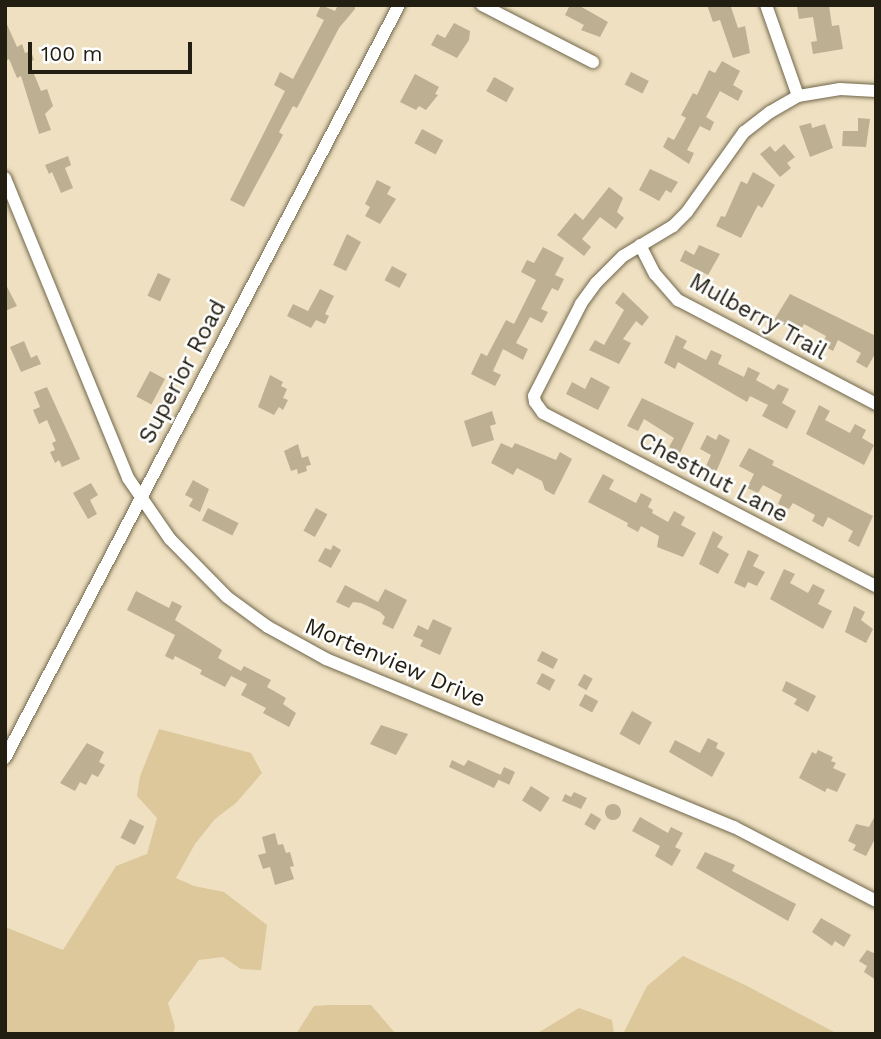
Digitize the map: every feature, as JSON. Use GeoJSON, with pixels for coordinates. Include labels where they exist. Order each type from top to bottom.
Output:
{"type":"FeatureCollection","features":[{"type":"Feature","properties":{"kind":"street","name":"Superior Road"},"geometry":{"type":"LineString","coordinates":[[5,758],[398,5]]}},
{"type":"Feature","properties":{"kind":"street"},"geometry":{"type":"LineString","coordinates":[[482,5],[593,62]]}},
{"type":"Feature","properties":{"kind":"street"},"geometry":{"type":"LineString","coordinates":[[766,5],[799,96]]}},
{"type":"Feature","properties":{"kind":"street"},"geometry":{"type":"LineString","coordinates":[[640,245],[673,226],[687,212],[744,132],[770,111],[799,96],[840,89],[876,91]]}},
{"type":"Feature","properties":{"kind":"street","name":"Mortenview Drive"},"geometry":{"type":"LineString","coordinates":[[5,178],[11,206],[128,478],[170,539],[210,582],[250,615],[297,645],[734,827],[876,901]]}},
{"type":"Feature","properties":{"kind":"street","name":"Chestnut Lane"},"geometry":{"type":"LineString","coordinates":[[640,245],[610,267],[589,292],[538,386],[534,402],[543,413],[876,586]]}},
{"type":"Feature","properties":{"kind":"street","name":"Mulberry Trail"},"geometry":{"type":"LineString","coordinates":[[640,245],[655,274],[678,300],[876,404]]}},
{"type":"Feature","properties":{"kind":"shaded area"},"geometry":{"type":"Polygon","coordinates":[[[159,729],[251,753],[262,773],[236,803],[215,819],[195,844],[176,878],[194,886],[224,892],[267,925],[261,970],[241,969],[223,957],[199,960],[168,1003],[175,1027],[173,1034],[5,1034],[5,927],[63,950],[116,866],[147,854],[157,818],[137,796],[140,776],[159,729]]]}},
{"type":"Feature","properties":{"kind":"shaded area"},"geometry":{"type":"Polygon","coordinates":[[[683,956],[838,1034],[623,1034],[647,986],[683,956]]]}},
{"type":"Feature","properties":{"kind":"shaded area"},"geometry":{"type":"Polygon","coordinates":[[[371,1005],[396,1034],[296,1034],[314,1006],[371,1005]]]}},
{"type":"Feature","properties":{"kind":"shaded area"},"geometry":{"type":"Polygon","coordinates":[[[579,1008],[612,1020],[614,1034],[536,1034],[579,1008]]]}},
{"type":"Feature","properties":{"kind":"building"},"geometry":{"type":"Polygon","coordinates":[[[321,5],[335,11],[338,5],[355,5],[355,9],[339,28],[297,108],[293,106],[279,132],[283,135],[244,207],[230,200],[285,91],[274,85],[280,72],[293,79],[324,20],[316,16],[321,5]]]}},
{"type":"Feature","properties":{"kind":"building"},"geometry":{"type":"Polygon","coordinates":[[[570,5],[578,5],[608,22],[600,37],[581,30],[584,25],[565,15],[570,5]]]}},
{"type":"Feature","properties":{"kind":"building"},"geometry":{"type":"Polygon","coordinates":[[[707,5],[731,7],[738,28],[745,26],[750,53],[733,58],[720,20],[713,22],[707,5]]]}},
{"type":"Feature","properties":{"kind":"building"},"geometry":{"type":"Polygon","coordinates":[[[829,5],[832,26],[839,25],[843,49],[813,54],[811,42],[817,41],[813,17],[799,19],[797,7],[829,5]]]}},
{"type":"Feature","properties":{"kind":"building"},"geometry":{"type":"Polygon","coordinates":[[[5,20],[17,47],[22,44],[25,53],[31,51],[34,60],[29,62],[41,91],[47,89],[53,106],[45,114],[51,130],[39,134],[21,76],[17,78],[9,59],[5,61],[5,20]]]}},
{"type":"Feature","properties":{"kind":"building"},"geometry":{"type":"Polygon","coordinates":[[[454,23],[470,31],[469,40],[457,58],[431,45],[437,34],[445,38],[454,23]]]}},
{"type":"Feature","properties":{"kind":"building"},"geometry":{"type":"Polygon","coordinates":[[[722,61],[740,71],[733,85],[743,91],[738,101],[720,91],[706,117],[714,122],[710,131],[700,126],[687,150],[694,153],[689,164],[663,147],[668,137],[674,140],[686,118],[681,115],[693,93],[697,95],[709,70],[715,73],[722,61]]]}},
{"type":"Feature","properties":{"kind":"building"},"geometry":{"type":"Polygon","coordinates":[[[631,72],[649,81],[642,94],[625,84],[631,72]]]}},
{"type":"Feature","properties":{"kind":"building"},"geometry":{"type":"Polygon","coordinates":[[[415,74],[439,87],[435,94],[438,95],[426,110],[419,106],[416,110],[400,102],[415,74]]]}},
{"type":"Feature","properties":{"kind":"building"},"geometry":{"type":"Polygon","coordinates":[[[494,77],[514,88],[506,102],[486,91],[494,77]]]}},
{"type":"Feature","properties":{"kind":"building"},"geometry":{"type":"Polygon","coordinates":[[[858,118],[870,119],[866,147],[842,146],[843,131],[858,131],[858,118]]]}},
{"type":"Feature","properties":{"kind":"building"},"geometry":{"type":"Polygon","coordinates":[[[811,123],[812,128],[825,124],[833,148],[810,157],[799,126],[811,123]]]}},
{"type":"Feature","properties":{"kind":"building"},"geometry":{"type":"Polygon","coordinates":[[[422,129],[443,140],[436,154],[414,143],[422,129]]]}},
{"type":"Feature","properties":{"kind":"building"},"geometry":{"type":"Polygon","coordinates":[[[784,144],[795,157],[787,163],[791,168],[780,177],[760,154],[770,146],[775,152],[784,144]]]}},
{"type":"Feature","properties":{"kind":"building"},"geometry":{"type":"Polygon","coordinates":[[[68,156],[71,165],[65,168],[73,188],[61,193],[52,172],[49,174],[45,165],[68,156]]]}},
{"type":"Feature","properties":{"kind":"building"},"geometry":{"type":"Polygon","coordinates":[[[650,169],[678,182],[671,193],[666,190],[659,201],[639,190],[650,169]]]}},
{"type":"Feature","properties":{"kind":"building"},"geometry":{"type":"Polygon","coordinates":[[[753,172],[775,185],[762,208],[758,205],[741,238],[716,226],[721,216],[725,217],[741,181],[747,184],[753,172]]]}},
{"type":"Feature","properties":{"kind":"building"},"geometry":{"type":"Polygon","coordinates":[[[377,180],[391,187],[387,194],[396,199],[380,224],[365,216],[370,207],[365,204],[377,180]]]}},
{"type":"Feature","properties":{"kind":"building"},"geometry":{"type":"Polygon","coordinates":[[[609,187],[623,198],[617,212],[624,218],[616,229],[600,217],[582,239],[591,247],[584,256],[557,235],[575,213],[583,220],[609,187]]]}},
{"type":"Feature","properties":{"kind":"building"},"geometry":{"type":"Polygon","coordinates":[[[347,234],[361,242],[346,271],[333,265],[347,234]]]}},
{"type":"Feature","properties":{"kind":"building"},"geometry":{"type":"Polygon","coordinates":[[[699,245],[720,254],[708,275],[680,261],[685,250],[694,255],[699,245]]]}},
{"type":"Feature","properties":{"kind":"building"},"geometry":{"type":"Polygon","coordinates":[[[543,247],[564,258],[555,275],[564,279],[558,291],[552,288],[541,309],[548,312],[542,323],[530,317],[516,343],[528,349],[523,360],[503,349],[493,371],[501,375],[495,386],[471,374],[481,353],[487,356],[506,320],[514,324],[536,280],[521,272],[527,260],[534,263],[543,247]]]}},
{"type":"Feature","properties":{"kind":"building"},"geometry":{"type":"Polygon","coordinates":[[[392,266],[407,274],[399,288],[384,280],[392,266]]]}},
{"type":"Feature","properties":{"kind":"building"},"geometry":{"type":"Polygon","coordinates":[[[158,273],[171,279],[160,302],[147,296],[158,273]]]}},
{"type":"Feature","properties":{"kind":"building"},"geometry":{"type":"Polygon","coordinates":[[[5,283],[17,306],[5,311],[5,283]]]}},
{"type":"Feature","properties":{"kind":"building"},"geometry":{"type":"Polygon","coordinates":[[[320,289],[334,296],[325,314],[329,316],[325,324],[316,320],[311,328],[287,316],[293,304],[308,311],[320,289]]]}},
{"type":"Feature","properties":{"kind":"building"},"geometry":{"type":"Polygon","coordinates":[[[623,292],[649,317],[642,326],[636,321],[623,339],[631,343],[619,364],[589,350],[595,340],[604,345],[624,310],[615,303],[623,292]]]}},
{"type":"Feature","properties":{"kind":"building"},"geometry":{"type":"Polygon","coordinates":[[[790,294],[876,336],[876,352],[867,368],[856,362],[861,353],[838,340],[833,351],[822,345],[826,336],[804,324],[802,328],[790,322],[788,327],[774,320],[790,294]]]}},
{"type":"Feature","properties":{"kind":"building"},"geometry":{"type":"Polygon","coordinates":[[[676,335],[687,341],[683,348],[706,360],[711,350],[722,355],[718,364],[744,377],[748,367],[760,373],[756,380],[774,390],[778,384],[789,389],[782,403],[796,411],[787,429],[762,416],[768,405],[750,396],[747,402],[678,362],[675,369],[664,363],[676,335]]]}},
{"type":"Feature","properties":{"kind":"building"},"geometry":{"type":"Polygon","coordinates":[[[24,341],[31,358],[37,355],[41,364],[21,372],[10,347],[24,341]]]}},
{"type":"Feature","properties":{"kind":"building"},"geometry":{"type":"Polygon","coordinates":[[[150,371],[165,379],[151,405],[136,397],[150,371]]]}},
{"type":"Feature","properties":{"kind":"building"},"geometry":{"type":"Polygon","coordinates":[[[270,375],[283,382],[281,386],[287,389],[283,398],[288,400],[283,410],[279,407],[274,415],[258,407],[270,375]]]}},
{"type":"Feature","properties":{"kind":"building"},"geometry":{"type":"Polygon","coordinates":[[[591,377],[610,387],[598,410],[566,394],[572,382],[585,389],[591,377]]]}},
{"type":"Feature","properties":{"kind":"building"},"geometry":{"type":"Polygon","coordinates":[[[47,387],[80,459],[62,467],[59,460],[55,463],[50,452],[55,450],[52,443],[56,441],[47,420],[39,424],[33,410],[40,407],[34,392],[47,387]]]}},
{"type":"Feature","properties":{"kind":"building"},"geometry":{"type":"Polygon","coordinates":[[[642,398],[694,423],[680,453],[669,447],[674,438],[644,419],[638,431],[627,426],[642,398]]]}},
{"type":"Feature","properties":{"kind":"building"},"geometry":{"type":"Polygon","coordinates":[[[819,405],[830,411],[825,420],[850,433],[855,424],[866,430],[862,438],[874,445],[864,465],[806,434],[819,405]]]}},
{"type":"Feature","properties":{"kind":"building"},"geometry":{"type":"Polygon","coordinates":[[[492,411],[496,424],[490,426],[494,440],[472,447],[464,421],[492,411]]]}},
{"type":"Feature","properties":{"kind":"building"},"geometry":{"type":"Polygon","coordinates":[[[719,434],[730,440],[716,472],[706,466],[711,455],[700,449],[707,435],[716,440],[719,434]]]}},
{"type":"Feature","properties":{"kind":"building"},"geometry":{"type":"Polygon","coordinates":[[[501,443],[512,448],[515,443],[556,460],[560,452],[572,459],[554,495],[545,490],[542,481],[517,468],[513,475],[491,463],[501,443]]]}},
{"type":"Feature","properties":{"kind":"building"},"geometry":{"type":"Polygon","coordinates":[[[298,444],[302,458],[308,456],[311,465],[306,466],[307,471],[298,474],[297,469],[291,471],[284,451],[298,444]]]}},
{"type":"Feature","properties":{"kind":"building"},"geometry":{"type":"Polygon","coordinates":[[[749,448],[774,461],[772,465],[873,516],[859,547],[848,541],[853,531],[828,517],[823,527],[812,521],[815,515],[793,503],[789,509],[778,504],[782,495],[763,485],[758,493],[747,488],[754,474],[739,466],[749,448]]]}},
{"type":"Feature","properties":{"kind":"building"},"geometry":{"type":"Polygon","coordinates":[[[603,474],[614,480],[609,489],[636,503],[641,493],[652,499],[648,507],[653,510],[652,513],[668,522],[674,511],[685,517],[681,525],[696,533],[683,557],[657,547],[659,536],[641,526],[638,532],[627,526],[628,523],[588,502],[603,474]]]}},
{"type":"Feature","properties":{"kind":"building"},"geometry":{"type":"Polygon","coordinates":[[[193,480],[209,489],[200,512],[189,506],[193,499],[185,495],[193,480]]]}},
{"type":"Feature","properties":{"kind":"building"},"geometry":{"type":"Polygon","coordinates":[[[91,483],[98,495],[90,500],[97,514],[88,519],[73,493],[91,483]]]}},
{"type":"Feature","properties":{"kind":"building"},"geometry":{"type":"Polygon","coordinates":[[[208,508],[239,523],[232,535],[202,521],[208,508]]]}},
{"type":"Feature","properties":{"kind":"building"},"geometry":{"type":"Polygon","coordinates":[[[316,508],[327,514],[315,537],[303,531],[316,508]]]}},
{"type":"Feature","properties":{"kind":"building"},"geometry":{"type":"Polygon","coordinates":[[[713,531],[723,537],[717,547],[729,554],[718,574],[699,564],[713,531]]]}},
{"type":"Feature","properties":{"kind":"building"},"geometry":{"type":"Polygon","coordinates":[[[333,545],[341,550],[331,568],[318,561],[325,548],[331,550],[333,545]]]}},
{"type":"Feature","properties":{"kind":"building"},"geometry":{"type":"Polygon","coordinates":[[[748,550],[759,555],[753,566],[765,572],[757,586],[748,582],[745,588],[734,583],[748,550]]]}},
{"type":"Feature","properties":{"kind":"building"},"geometry":{"type":"Polygon","coordinates":[[[784,569],[795,574],[790,583],[808,593],[813,584],[825,590],[818,604],[832,611],[823,629],[770,599],[784,569]]]}},
{"type":"Feature","properties":{"kind":"building"},"geometry":{"type":"Polygon","coordinates":[[[345,585],[378,602],[385,589],[407,600],[393,629],[382,624],[385,617],[380,612],[361,603],[353,602],[349,608],[336,602],[345,585]]]}},
{"type":"Feature","properties":{"kind":"building"},"geometry":{"type":"Polygon","coordinates":[[[136,591],[169,608],[172,601],[182,606],[175,620],[222,650],[218,658],[241,671],[244,666],[271,680],[267,687],[286,698],[283,704],[296,713],[289,727],[263,713],[266,708],[241,695],[247,684],[231,676],[225,687],[200,674],[202,670],[175,656],[173,660],[165,656],[175,635],[127,610],[136,591]]]}},
{"type":"Feature","properties":{"kind":"building"},"geometry":{"type":"Polygon","coordinates":[[[854,606],[865,612],[861,620],[873,629],[866,643],[845,632],[854,606]]]}},
{"type":"Feature","properties":{"kind":"building"},"geometry":{"type":"Polygon","coordinates":[[[433,619],[452,628],[440,655],[420,646],[423,640],[413,636],[418,625],[428,630],[433,619]]]}},
{"type":"Feature","properties":{"kind":"building"},"geometry":{"type":"Polygon","coordinates":[[[542,651],[558,659],[553,669],[537,661],[542,651]]]}},
{"type":"Feature","properties":{"kind":"building"},"geometry":{"type":"Polygon","coordinates":[[[542,673],[555,680],[550,691],[536,684],[542,673]]]}},
{"type":"Feature","properties":{"kind":"building"},"geometry":{"type":"Polygon","coordinates":[[[584,674],[593,679],[586,690],[578,685],[584,674]]]}},
{"type":"Feature","properties":{"kind":"building"},"geometry":{"type":"Polygon","coordinates":[[[786,681],[816,696],[808,712],[794,704],[797,699],[782,691],[786,681]]]}},
{"type":"Feature","properties":{"kind":"building"},"geometry":{"type":"Polygon","coordinates":[[[585,694],[598,701],[592,713],[579,705],[585,694]]]}},
{"type":"Feature","properties":{"kind":"building"},"geometry":{"type":"Polygon","coordinates":[[[632,711],[652,722],[640,745],[619,734],[632,711]]]}},
{"type":"Feature","properties":{"kind":"building"},"geometry":{"type":"Polygon","coordinates":[[[381,725],[408,734],[396,755],[370,744],[381,725]]]}},
{"type":"Feature","properties":{"kind":"building"},"geometry":{"type":"Polygon","coordinates":[[[708,738],[718,743],[716,748],[725,753],[712,777],[669,752],[675,740],[700,753],[708,738]]]}},
{"type":"Feature","properties":{"kind":"building"},"geometry":{"type":"Polygon","coordinates":[[[87,743],[104,752],[99,762],[105,765],[98,777],[92,774],[86,785],[80,782],[75,791],[60,783],[87,743]]]}},
{"type":"Feature","properties":{"kind":"building"},"geometry":{"type":"Polygon","coordinates":[[[818,750],[833,757],[831,761],[836,763],[833,768],[846,774],[837,792],[827,788],[825,792],[799,778],[812,752],[816,754],[818,750]]]}},
{"type":"Feature","properties":{"kind":"building"},"geometry":{"type":"Polygon","coordinates":[[[452,760],[464,766],[468,760],[501,775],[494,788],[449,767],[452,760]]]}},
{"type":"Feature","properties":{"kind":"building"},"geometry":{"type":"Polygon","coordinates":[[[504,767],[515,772],[509,785],[498,780],[504,767]]]}},
{"type":"Feature","properties":{"kind":"building"},"geometry":{"type":"Polygon","coordinates":[[[531,786],[550,798],[541,812],[522,800],[531,786]]]}},
{"type":"Feature","properties":{"kind":"building"},"geometry":{"type":"Polygon","coordinates":[[[574,792],[587,798],[581,809],[562,801],[565,794],[571,797],[574,792]]]}},
{"type":"Feature","properties":{"kind":"building"},"geometry":{"type":"Polygon","coordinates":[[[613,804],[621,812],[613,820],[605,812],[613,804]]]}},
{"type":"Feature","properties":{"kind":"building"},"geometry":{"type":"Polygon","coordinates":[[[591,813],[601,819],[595,830],[584,824],[591,813]]]}},
{"type":"Feature","properties":{"kind":"building"},"geometry":{"type":"Polygon","coordinates":[[[876,814],[876,837],[866,856],[853,850],[856,845],[848,841],[856,824],[869,827],[876,814]]]}},
{"type":"Feature","properties":{"kind":"building"},"geometry":{"type":"Polygon","coordinates":[[[640,817],[668,833],[671,827],[683,833],[675,847],[681,850],[672,866],[655,856],[660,846],[632,831],[640,817]]]}},
{"type":"Feature","properties":{"kind":"building"},"geometry":{"type":"Polygon","coordinates":[[[130,819],[144,826],[135,845],[120,838],[130,819]]]}},
{"type":"Feature","properties":{"kind":"building"},"geometry":{"type":"Polygon","coordinates":[[[275,833],[278,845],[283,844],[286,853],[290,852],[294,866],[290,867],[294,879],[275,885],[270,867],[263,869],[258,855],[266,853],[262,837],[275,833]]]}},
{"type":"Feature","properties":{"kind":"building"},"geometry":{"type":"Polygon","coordinates":[[[705,852],[735,865],[732,871],[796,904],[788,921],[696,868],[705,852]]]}},
{"type":"Feature","properties":{"kind":"building"},"geometry":{"type":"Polygon","coordinates":[[[821,918],[851,935],[844,947],[835,941],[832,946],[812,932],[821,918]]]}},
{"type":"Feature","properties":{"kind":"building"},"geometry":{"type":"Polygon","coordinates":[[[867,950],[876,954],[876,980],[864,972],[867,966],[859,961],[867,950]]]}}]}
